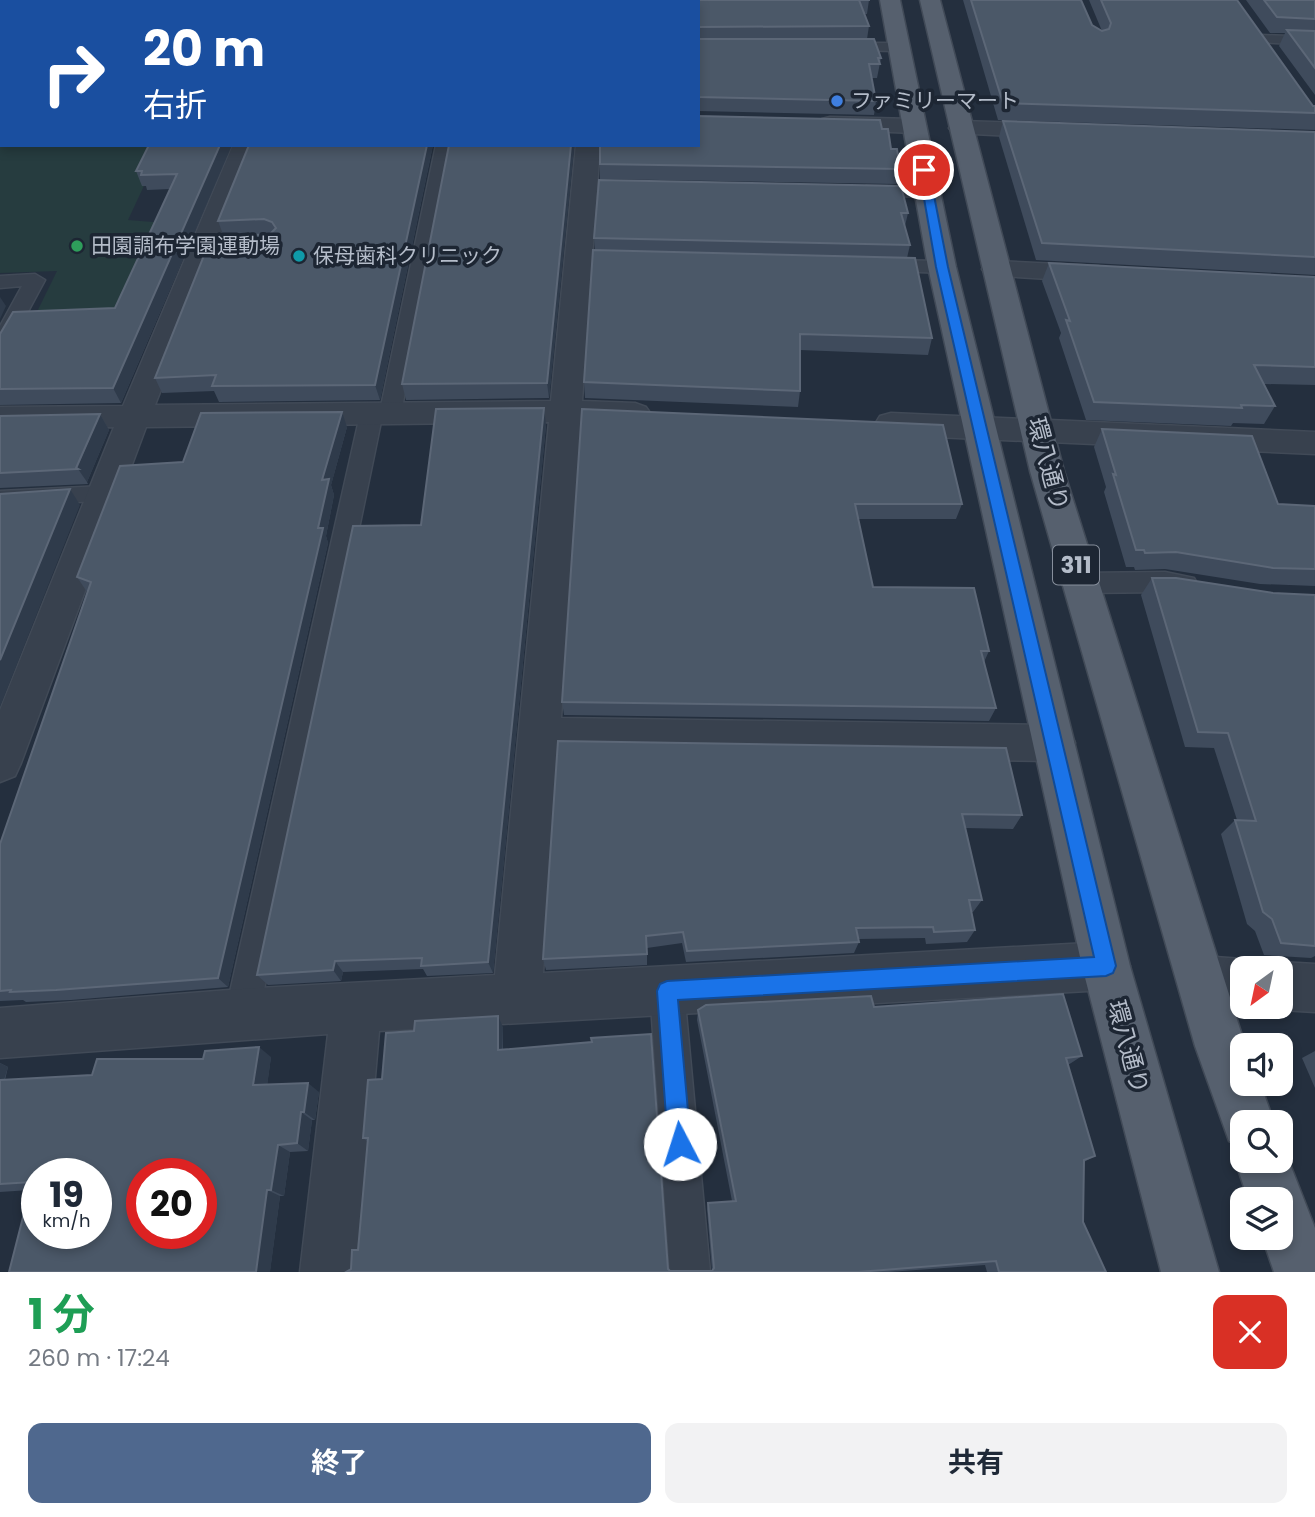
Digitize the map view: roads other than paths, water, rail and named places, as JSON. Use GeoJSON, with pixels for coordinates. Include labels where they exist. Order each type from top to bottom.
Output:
{"type":"FeatureCollection","features":[{"type":"Feature","properties":{"kind":"main road","name":"環八通り"},"geometry":{"type":"LineString","coordinates":[[890,0],[942,267],[1106,966],[1190,1272]]}},
{"type":"Feature","properties":{"kind":"main road","name":"環八通り"},"geometry":{"type":"LineString","coordinates":[[930,0],[996,269],[1039,430],[1047,471],[1081,583],[1222,982],[1220,1046],[1244,1110]]}},
{"type":"Feature","properties":{"kind":"main road"},"geometry":{"type":"LineString","coordinates":[[1293,1244],[1303,1272]]}},
{"type":"Feature","properties":{"kind":"street"},"geometry":{"type":"LineString","coordinates":[[1247,19],[1276,61]]}},
{"type":"Feature","properties":{"kind":"street"},"geometry":{"type":"LineString","coordinates":[[804,124],[914,126]]}},
{"type":"Feature","properties":{"kind":"street"},"geometry":{"type":"LineString","coordinates":[[961,128],[1083,132]]}},
{"type":"Feature","properties":{"kind":"street"},"geometry":{"type":"LineString","coordinates":[[0,763],[13,700],[212,246],[244,147]]}},
{"type":"Feature","properties":{"kind":"street"},"geometry":{"type":"LineString","coordinates":[[517,999],[566,411],[587,260],[591,186],[588,147]]}},
{"type":"Feature","properties":{"kind":"street"},"geometry":{"type":"LineString","coordinates":[[996,269],[1121,275]]}},
{"type":"Feature","properties":{"kind":"street"},"geometry":{"type":"LineString","coordinates":[[0,418],[566,411],[660,415]]}},
{"type":"Feature","properties":{"kind":"street"},"geometry":{"type":"LineString","coordinates":[[862,423],[1315,443]]}},
{"type":"Feature","properties":{"kind":"street"},"geometry":{"type":"LineString","coordinates":[[538,735],[1054,743]]}},
{"type":"Feature","properties":{"kind":"street"},"geometry":{"type":"LineString","coordinates":[[0,1033],[242,1014],[1106,966]]}},
{"type":"Feature","properties":{"kind":"street"},"geometry":{"type":"LineString","coordinates":[[1293,987],[1315,988]]}},
{"type":"Feature","properties":{"kind":"street"},"geometry":{"type":"LineString","coordinates":[[329,1272],[356,1008]]}},
{"type":"Feature","properties":{"kind":"lane"},"geometry":{"type":"LineString","coordinates":[[1261,39],[1315,41]]}},
{"type":"Feature","properties":{"kind":"lane"},"geometry":{"type":"LineString","coordinates":[[821,47],[899,47]]}},
{"type":"Feature","properties":{"kind":"lane"},"geometry":{"type":"LineString","coordinates":[[242,1014],[444,147]]}},
{"type":"Feature","properties":{"kind":"lane"},"geometry":{"type":"LineString","coordinates":[[846,191],[929,192]]}},
{"type":"Feature","properties":{"kind":"lane"},"geometry":{"type":"LineString","coordinates":[[858,265],[942,267]]}},
{"type":"Feature","properties":{"kind":"lane"},"geometry":{"type":"LineString","coordinates":[[0,282],[35,281],[0,345]]}},
{"type":"Feature","properties":{"kind":"lane"},"geometry":{"type":"LineString","coordinates":[[0,499],[103,494]]}},
{"type":"Feature","properties":{"kind":"lane"},"geometry":{"type":"LineString","coordinates":[[1081,583],[1165,582],[1206,588]]}},
{"type":"Feature","properties":{"kind":"lane"},"geometry":{"type":"LineString","coordinates":[[667,991],[690,1272]]}},
{"type":"Feature","properties":{"kind":"place","name":"ファミリーマート"},"geometry":{"type":"Point","coordinates":[837,101]}},
{"type":"Feature","properties":{"kind":"place","name":"田園調布学園運動場"},"geometry":{"type":"Point","coordinates":[77,246]}},
{"type":"Feature","properties":{"kind":"place","name":"保母歯科クリニック"},"geometry":{"type":"Point","coordinates":[299,256]}}]}
